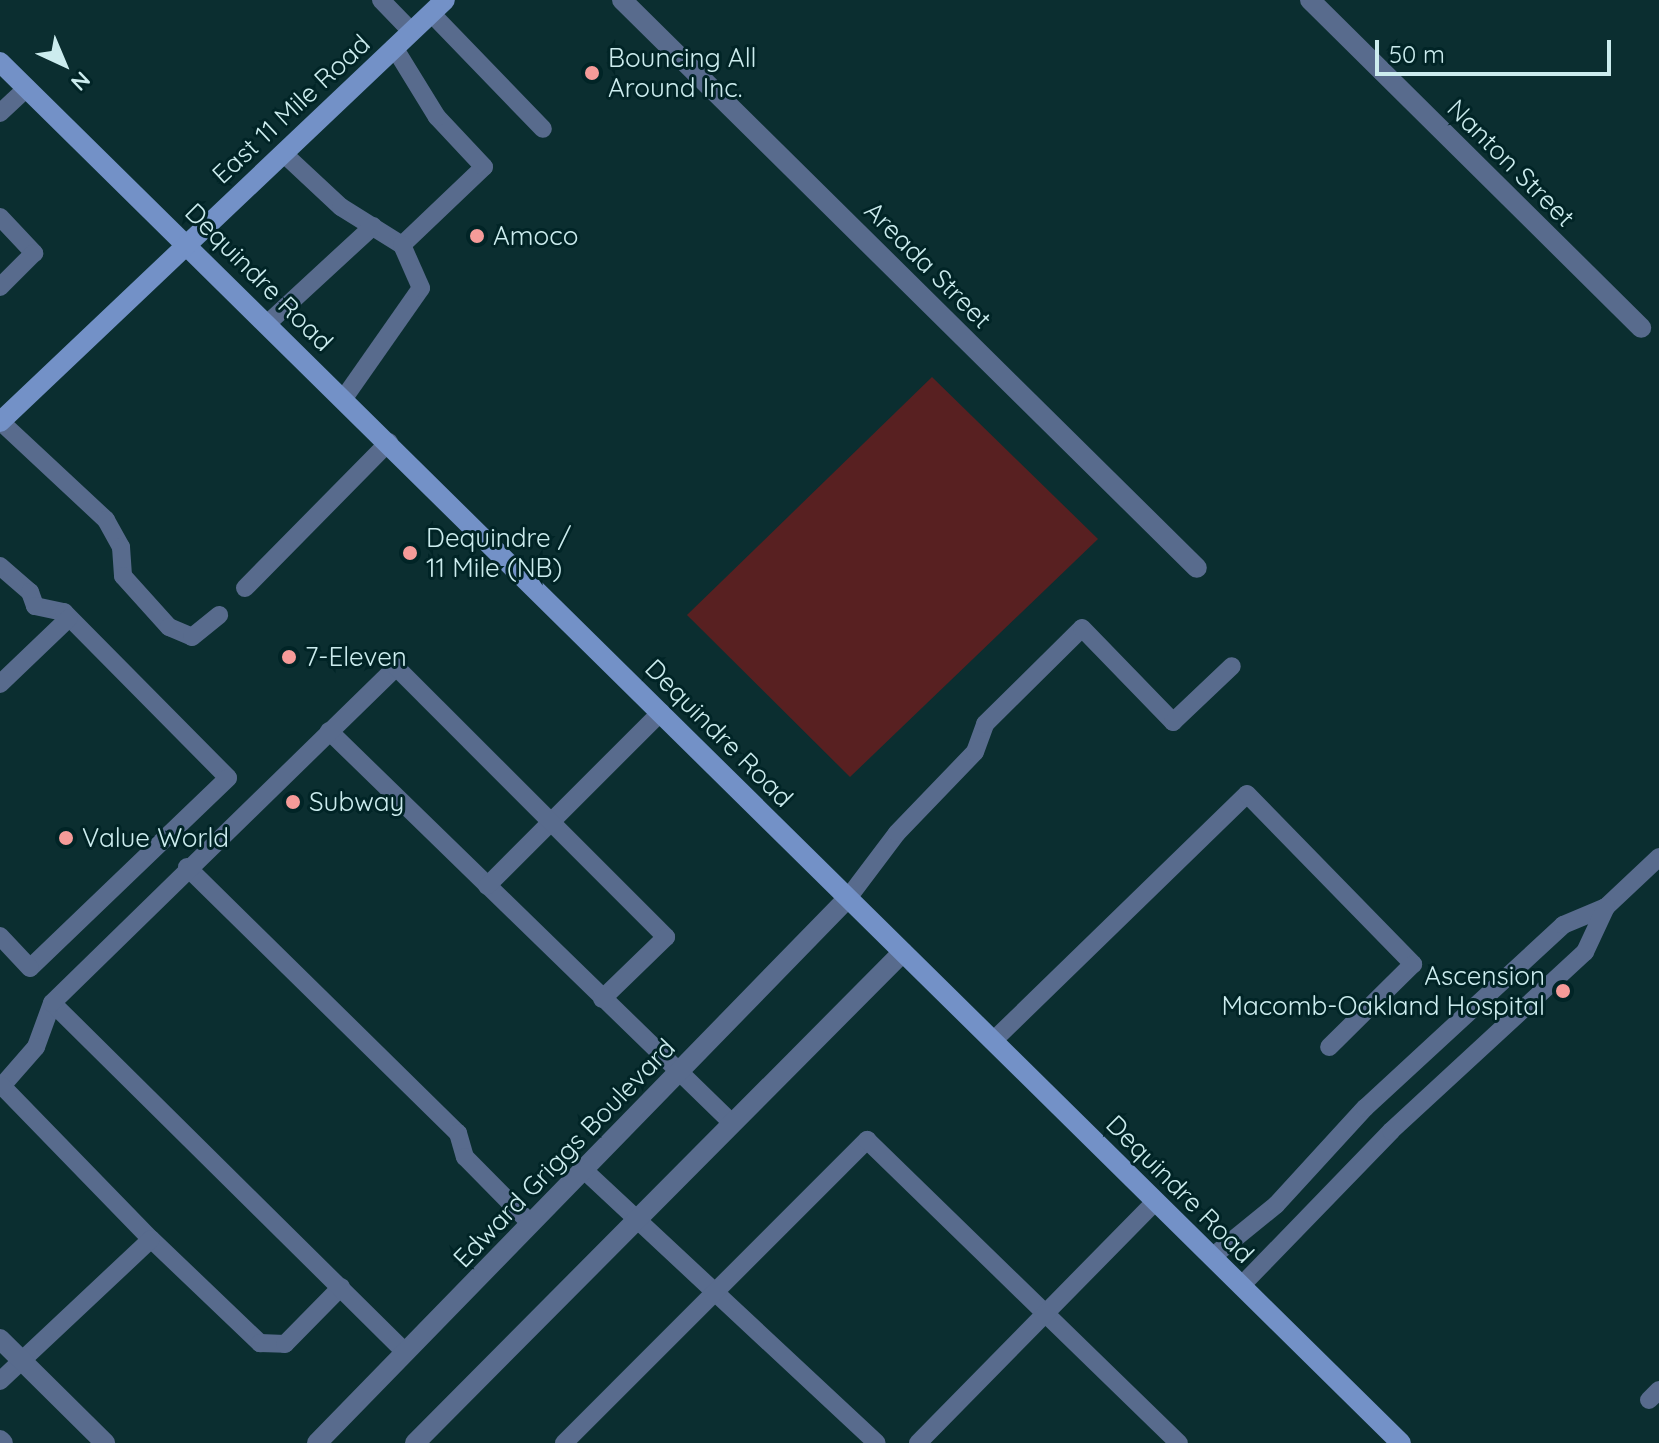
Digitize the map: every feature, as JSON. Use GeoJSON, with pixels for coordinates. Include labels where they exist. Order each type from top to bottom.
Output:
{"type":"FeatureCollection","features":[{"type":"Feature","properties":{"kind":"main road","name":"East 11 Mile Road"},"geometry":{"type":"LineString","coordinates":[[0,421],[438,6]]}},
{"type":"Feature","properties":{"kind":"main road","name":"Dequindre Road"},"geometry":{"type":"LineString","coordinates":[[0,62],[187,242],[1401,1443]]}},
{"type":"Feature","properties":{"kind":"street","name":"Areada Street"},"geometry":{"type":"LineString","coordinates":[[622,0],[1197,568]]}},
{"type":"Feature","properties":{"kind":"street","name":"Nanton Street"},"geometry":{"type":"LineString","coordinates":[[1310,0],[1641,328]]}},
{"type":"Feature","properties":{"kind":"street","name":"Edward Griggs Boulevard"},"geometry":{"type":"LineString","coordinates":[[317,1443],[848,898]]}},
{"type":"Feature","properties":{"kind":"street"},"geometry":{"type":"LineString","coordinates":[[415,1443],[903,952]]}},
{"type":"Feature","properties":{"kind":"street"},"geometry":{"type":"LineString","coordinates":[[0,1339],[105,1443]]}},
{"type":"Feature","properties":{"kind":"lane"},"geometry":{"type":"LineString","coordinates":[[381,0],[411,31]]}},
{"type":"Feature","properties":{"kind":"lane"},"geometry":{"type":"LineString","coordinates":[[438,6],[543,129]]}},
{"type":"Feature","properties":{"kind":"lane"},"geometry":{"type":"LineString","coordinates":[[394,47],[437,117],[484,167],[402,245]]}},
{"type":"Feature","properties":{"kind":"lane"},"geometry":{"type":"LineString","coordinates":[[0,113],[27,88]]}},
{"type":"Feature","properties":{"kind":"lane"},"geometry":{"type":"LineString","coordinates":[[283,153],[341,207],[402,245],[421,288],[344,398]]}},
{"type":"Feature","properties":{"kind":"lane"},"geometry":{"type":"LineString","coordinates":[[0,217],[34,253],[1,285]]}},
{"type":"Feature","properties":{"kind":"lane"},"geometry":{"type":"LineString","coordinates":[[268,323],[373,226]]}},
{"type":"Feature","properties":{"kind":"lane"},"geometry":{"type":"LineString","coordinates":[[0,421],[106,520],[121,547],[123,576],[169,627],[192,637],[219,615]]}},
{"type":"Feature","properties":{"kind":"lane"},"geometry":{"type":"LineString","coordinates":[[245,588],[389,442]]}},
{"type":"Feature","properties":{"kind":"lane"},"geometry":{"type":"LineString","coordinates":[[0,566],[30,592],[35,606],[69,618],[228,778],[30,968],[0,936]]}},
{"type":"Feature","properties":{"kind":"lane"},"geometry":{"type":"LineString","coordinates":[[0,684],[69,618]]}},
{"type":"Feature","properties":{"kind":"lane"},"geometry":{"type":"LineString","coordinates":[[848,898],[897,833],[975,752],[985,724],[1082,628],[1173,722],[1232,666]]}},
{"type":"Feature","properties":{"kind":"lane"},"geometry":{"type":"LineString","coordinates":[[341,1287],[285,1344],[260,1343],[151,1239],[2,1086],[36,1047],[52,1003],[187,867],[396,667],[666,937],[602,999]]}},
{"type":"Feature","properties":{"kind":"lane"},"geometry":{"type":"LineString","coordinates":[[487,886],[661,712]]}},
{"type":"Feature","properties":{"kind":"lane"},"geometry":{"type":"LineString","coordinates":[[329,731],[732,1123]]}},
{"type":"Feature","properties":{"kind":"lane"},"geometry":{"type":"LineString","coordinates":[[993,1041],[1247,794],[1413,964],[1329,1047]]}},
{"type":"Feature","properties":{"kind":"lane"},"geometry":{"type":"LineString","coordinates":[[1212,1257],[1276,1205],[1365,1108],[1563,925],[1606,907],[1659,857]]}},
{"type":"Feature","properties":{"kind":"lane"},"geometry":{"type":"LineString","coordinates":[[187,867],[458,1133],[465,1157],[531,1224]]}},
{"type":"Feature","properties":{"kind":"lane"},"geometry":{"type":"LineString","coordinates":[[1241,1286],[1391,1131],[1585,952],[1606,907]]}},
{"type":"Feature","properties":{"kind":"lane"},"geometry":{"type":"LineString","coordinates":[[52,1003],[405,1352]]}},
{"type":"Feature","properties":{"kind":"lane"},"geometry":{"type":"LineString","coordinates":[[564,1443],[867,1140],[1048,1312],[1179,1443]]}},
{"type":"Feature","properties":{"kind":"lane"},"geometry":{"type":"LineString","coordinates":[[584,1170],[713,1295],[877,1443]]}},
{"type":"Feature","properties":{"kind":"lane"},"geometry":{"type":"LineString","coordinates":[[918,1443],[1156,1201]]}},
{"type":"Feature","properties":{"kind":"lane"},"geometry":{"type":"LineString","coordinates":[[0,1381],[151,1239]]}},
{"type":"Feature","properties":{"kind":"shaded area"},"geometry":{"type":"Polygon","coordinates":[[[932,377],[1098,539],[850,777],[687,615],[932,377]]]}},
{"type":"Feature","properties":{"kind":"place","name":"Bouncing All Around Inc."},"geometry":{"type":"Point","coordinates":[592,73]}},
{"type":"Feature","properties":{"kind":"place","name":"Amoco"},"geometry":{"type":"Point","coordinates":[477,236]}},
{"type":"Feature","properties":{"kind":"place","name":"Dequindre / 11 Mile (NB)"},"geometry":{"type":"Point","coordinates":[410,553]}},
{"type":"Feature","properties":{"kind":"place","name":"7-Eleven"},"geometry":{"type":"Point","coordinates":[289,657]}},
{"type":"Feature","properties":{"kind":"place","name":"Subway"},"geometry":{"type":"Point","coordinates":[293,802]}},
{"type":"Feature","properties":{"kind":"place","name":"Value World"},"geometry":{"type":"Point","coordinates":[66,838]}},
{"type":"Feature","properties":{"kind":"place","name":"Ascension Macomb-Oakland Hospital"},"geometry":{"type":"Point","coordinates":[1563,991]}}]}
